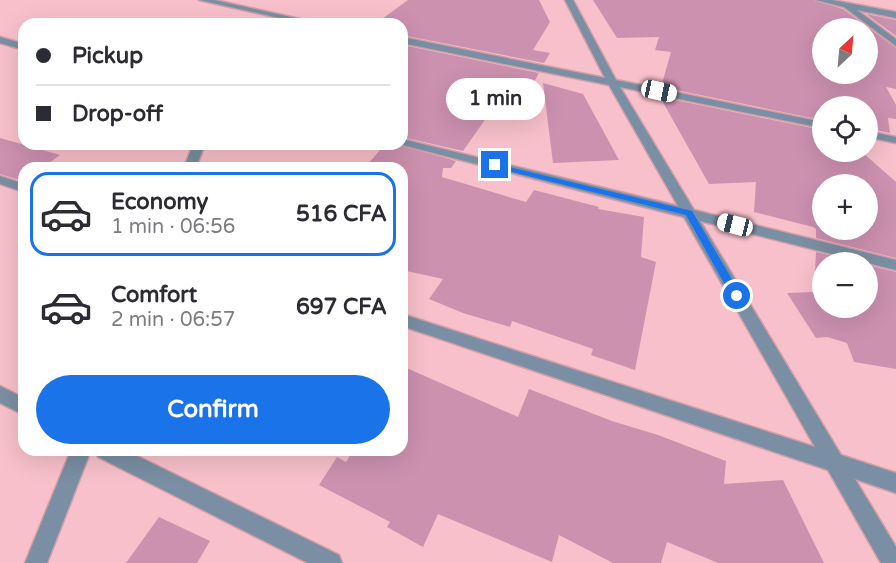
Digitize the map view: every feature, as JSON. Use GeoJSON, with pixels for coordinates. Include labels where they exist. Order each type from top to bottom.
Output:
{"type":"FeatureCollection","features":[{"type":"Feature","properties":{"kind":"street"},"geometry":{"type":"LineString","coordinates":[[203,0],[253,15],[275,18]]}},
{"type":"Feature","properties":{"kind":"street"},"geometry":{"type":"LineString","coordinates":[[253,15],[259,0]]}},
{"type":"Feature","properties":{"kind":"street"},"geometry":{"type":"LineString","coordinates":[[569,0],[612,82],[893,563]]}},
{"type":"Feature","properties":{"kind":"street"},"geometry":{"type":"LineString","coordinates":[[820,0],[841,2],[896,15]]}},
{"type":"Feature","properties":{"kind":"street"},"geometry":{"type":"LineString","coordinates":[[841,2],[896,43]]}},
{"type":"Feature","properties":{"kind":"street"},"geometry":{"type":"LineString","coordinates":[[0,40],[18,45]]}},
{"type":"Feature","properties":{"kind":"street"},"geometry":{"type":"LineString","coordinates":[[408,41],[812,123]]}},
{"type":"Feature","properties":{"kind":"street"},"geometry":{"type":"LineString","coordinates":[[878,136],[896,140]]}},
{"type":"Feature","properties":{"kind":"street"},"geometry":{"type":"LineString","coordinates":[[408,143],[896,265]]}},
{"type":"Feature","properties":{"kind":"street"},"geometry":{"type":"LineString","coordinates":[[0,180],[18,186]]}},
{"type":"Feature","properties":{"kind":"street"},"geometry":{"type":"LineString","coordinates":[[408,322],[896,483]]}},
{"type":"Feature","properties":{"kind":"street"},"geometry":{"type":"LineString","coordinates":[[0,394],[18,404]]}},
{"type":"Feature","properties":{"kind":"street"},"geometry":{"type":"LineString","coordinates":[[36,563],[79,456]]}},
{"type":"Feature","properties":{"kind":"street"},"geometry":{"type":"LineString","coordinates":[[117,456],[331,563]]}},
{"type":"Feature","properties":{"kind":"building"},"geometry":{"type":"Polygon","coordinates":[[[408,0],[539,0],[550,22],[533,50],[550,53],[544,63],[408,36],[408,18],[383,18],[408,0]]]}},
{"type":"Feature","properties":{"kind":"building"},"geometry":{"type":"Polygon","coordinates":[[[593,0],[814,0],[843,9],[855,18],[812,18],[812,84],[878,84],[878,35],[896,48],[896,89],[886,87],[896,105],[896,119],[888,118],[890,133],[878,130],[878,96],[812,96],[812,118],[661,87],[671,52],[655,50],[659,37],[617,38],[593,0]]]}},
{"type":"Feature","properties":{"kind":"building"},"geometry":{"type":"Polygon","coordinates":[[[866,14],[896,20],[896,36],[878,23],[878,18],[871,18],[866,14]]]}},
{"type":"Feature","properties":{"kind":"building"},"geometry":{"type":"Polygon","coordinates":[[[408,46],[539,73],[524,100],[503,94],[463,151],[408,138],[408,46]]]}},
{"type":"Feature","properties":{"kind":"building"},"geometry":{"type":"Polygon","coordinates":[[[543,83],[583,94],[619,160],[553,163],[543,83]]]}},
{"type":"Feature","properties":{"kind":"building"},"geometry":{"type":"Polygon","coordinates":[[[660,97],[812,128],[812,162],[873,162],[896,182],[896,258],[824,240],[878,240],[878,174],[812,174],[812,227],[754,212],[756,182],[709,184],[660,97]]]}},
{"type":"Feature","properties":{"kind":"building"},"geometry":{"type":"Polygon","coordinates":[[[0,138],[18,143],[18,150],[42,150],[60,155],[50,162],[18,162],[18,179],[0,174],[0,138]]]}},
{"type":"Feature","properties":{"kind":"building"},"geometry":{"type":"Polygon","coordinates":[[[408,147],[456,161],[451,168],[443,168],[442,177],[526,202],[534,190],[599,207],[598,209],[644,217],[641,257],[656,262],[635,370],[591,355],[593,349],[512,321],[510,327],[463,313],[429,299],[443,279],[408,271],[408,162],[370,162],[380,150],[408,150],[408,147]]]}},
{"type":"Feature","properties":{"kind":"building"},"geometry":{"type":"Polygon","coordinates":[[[878,268],[896,272],[896,369],[854,362],[847,343],[827,337],[816,338],[787,293],[812,292],[812,318],[878,318],[878,268]]]}},
{"type":"Feature","properties":{"kind":"building"},"geometry":{"type":"Polygon","coordinates":[[[408,369],[518,417],[529,389],[726,461],[724,484],[783,480],[824,563],[718,563],[667,542],[661,563],[613,563],[559,535],[552,562],[438,514],[423,547],[387,527],[390,522],[319,485],[337,457],[346,462],[350,456],[408,456],[408,369]]]}},
{"type":"Feature","properties":{"kind":"building"},"geometry":{"type":"Polygon","coordinates":[[[159,517],[210,541],[197,563],[126,563],[159,517]]]}},
{"type":"Feature","properties":{"kind":"route"},"geometry":{"type":"LineString","coordinates":[[495,165],[689,213],[737,296]]}}]}
